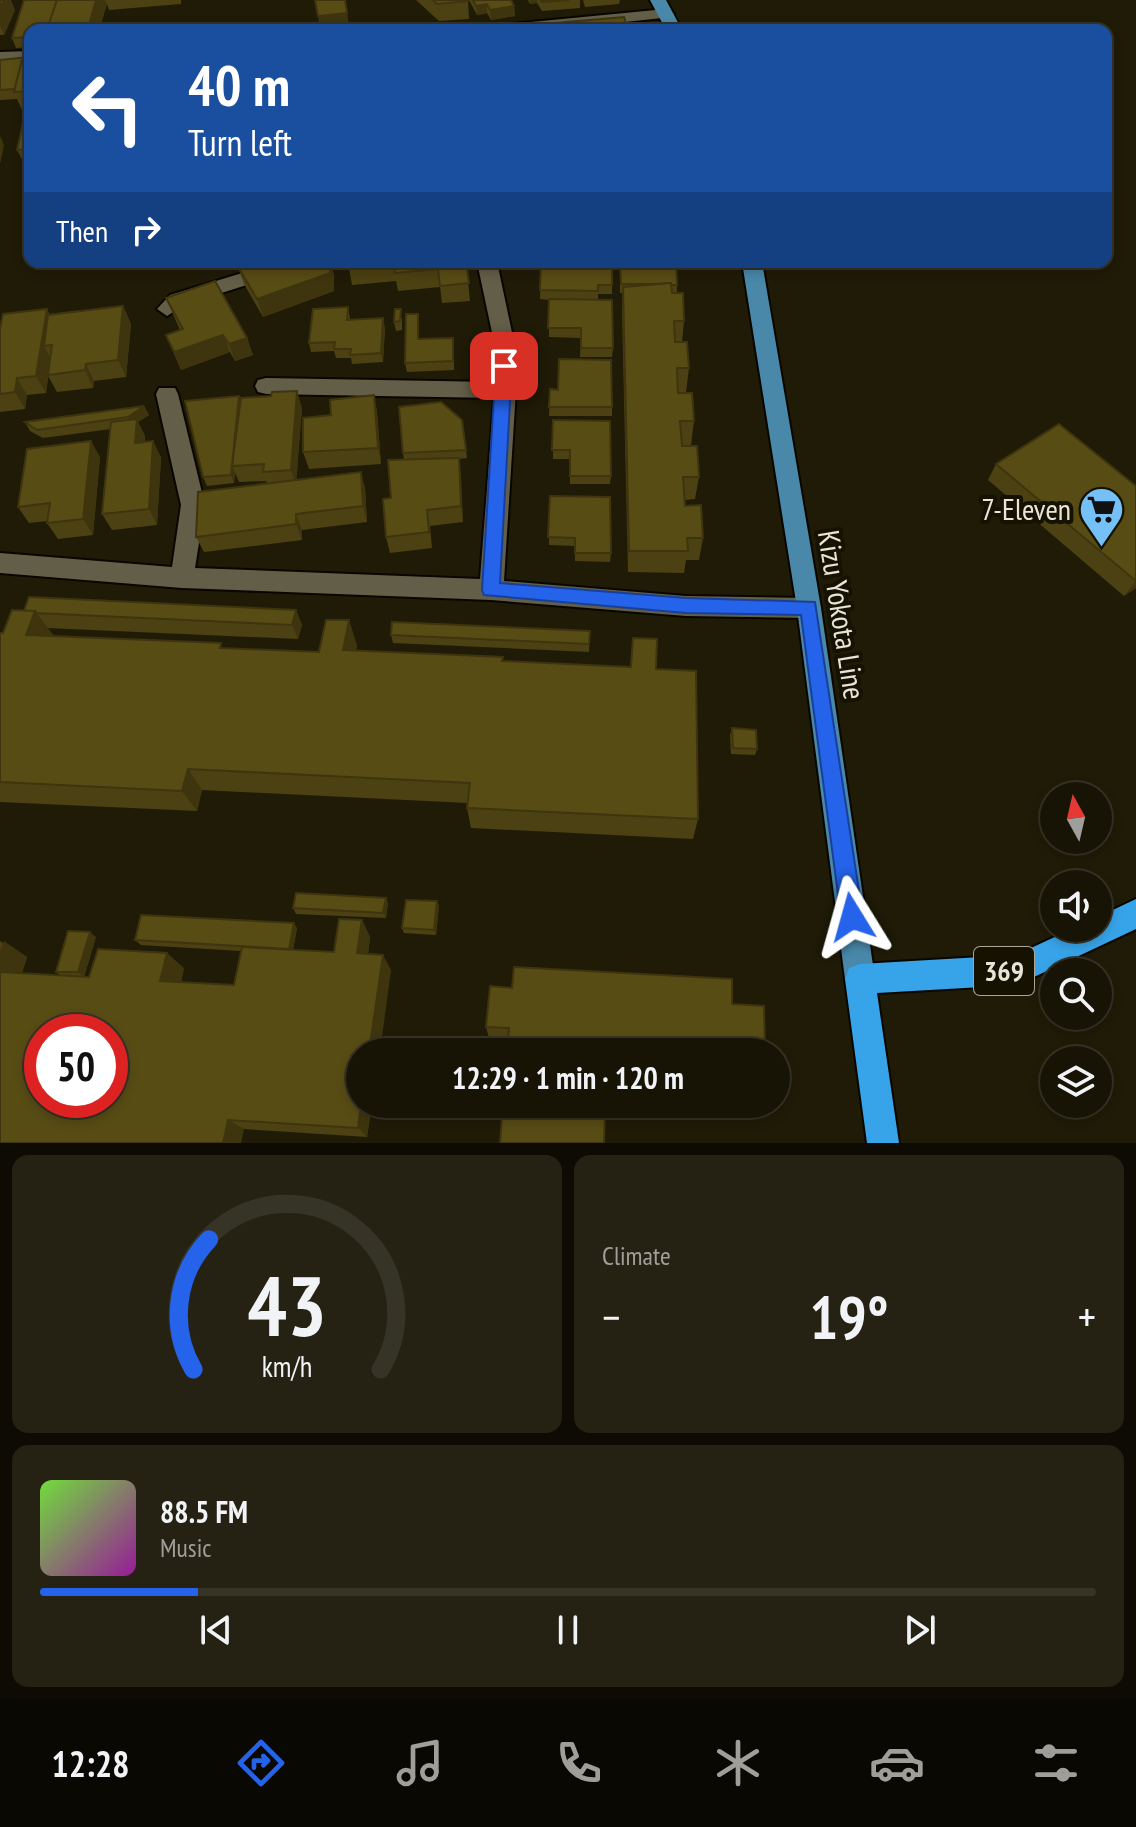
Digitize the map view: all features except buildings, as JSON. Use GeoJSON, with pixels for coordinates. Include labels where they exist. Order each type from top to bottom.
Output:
{"type":"FeatureCollection","features":[{"type":"Feature","properties":{"kind":"highway","name":"369"},"geometry":{"type":"LineString","coordinates":[[860,979],[1017,970],[1136,914]]}},
{"type":"Feature","properties":{"kind":"highway"},"geometry":{"type":"LineString","coordinates":[[860,979],[883,1143]]}},
{"type":"Feature","properties":{"kind":"main road","name":"Kizu Yokota Line"},"geometry":{"type":"LineString","coordinates":[[753,268],[809,608],[860,979]]}},
{"type":"Feature","properties":{"kind":"street"},"geometry":{"type":"LineString","coordinates":[[542,24],[662,7]]}},
{"type":"Feature","properties":{"kind":"street"},"geometry":{"type":"LineString","coordinates":[[0,57],[24,56]]}},
{"type":"Feature","properties":{"kind":"street"},"geometry":{"type":"LineString","coordinates":[[167,309],[177,300],[281,268]]}},
{"type":"Feature","properties":{"kind":"street"},"geometry":{"type":"LineString","coordinates":[[488,268],[504,342],[505,390],[491,590]]}},
{"type":"Feature","properties":{"kind":"street"},"geometry":{"type":"LineString","coordinates":[[266,386],[505,390]]}},
{"type":"Feature","properties":{"kind":"street"},"geometry":{"type":"LineString","coordinates":[[167,394],[193,505],[182,578]]}},
{"type":"Feature","properties":{"kind":"street"},"geometry":{"type":"LineString","coordinates":[[0,563],[182,578],[491,590],[686,606],[809,608]]}},
{"type":"Feature","properties":{"kind":"place","name":"7-Eleven"},"geometry":{"type":"Point","coordinates":[1102,549]}},
{"type":"Feature","properties":{"kind":"route"},"geometry":{"type":"LineString","coordinates":[[504,366],[491,590],[686,606],[809,608],[852,917]]}}]}
